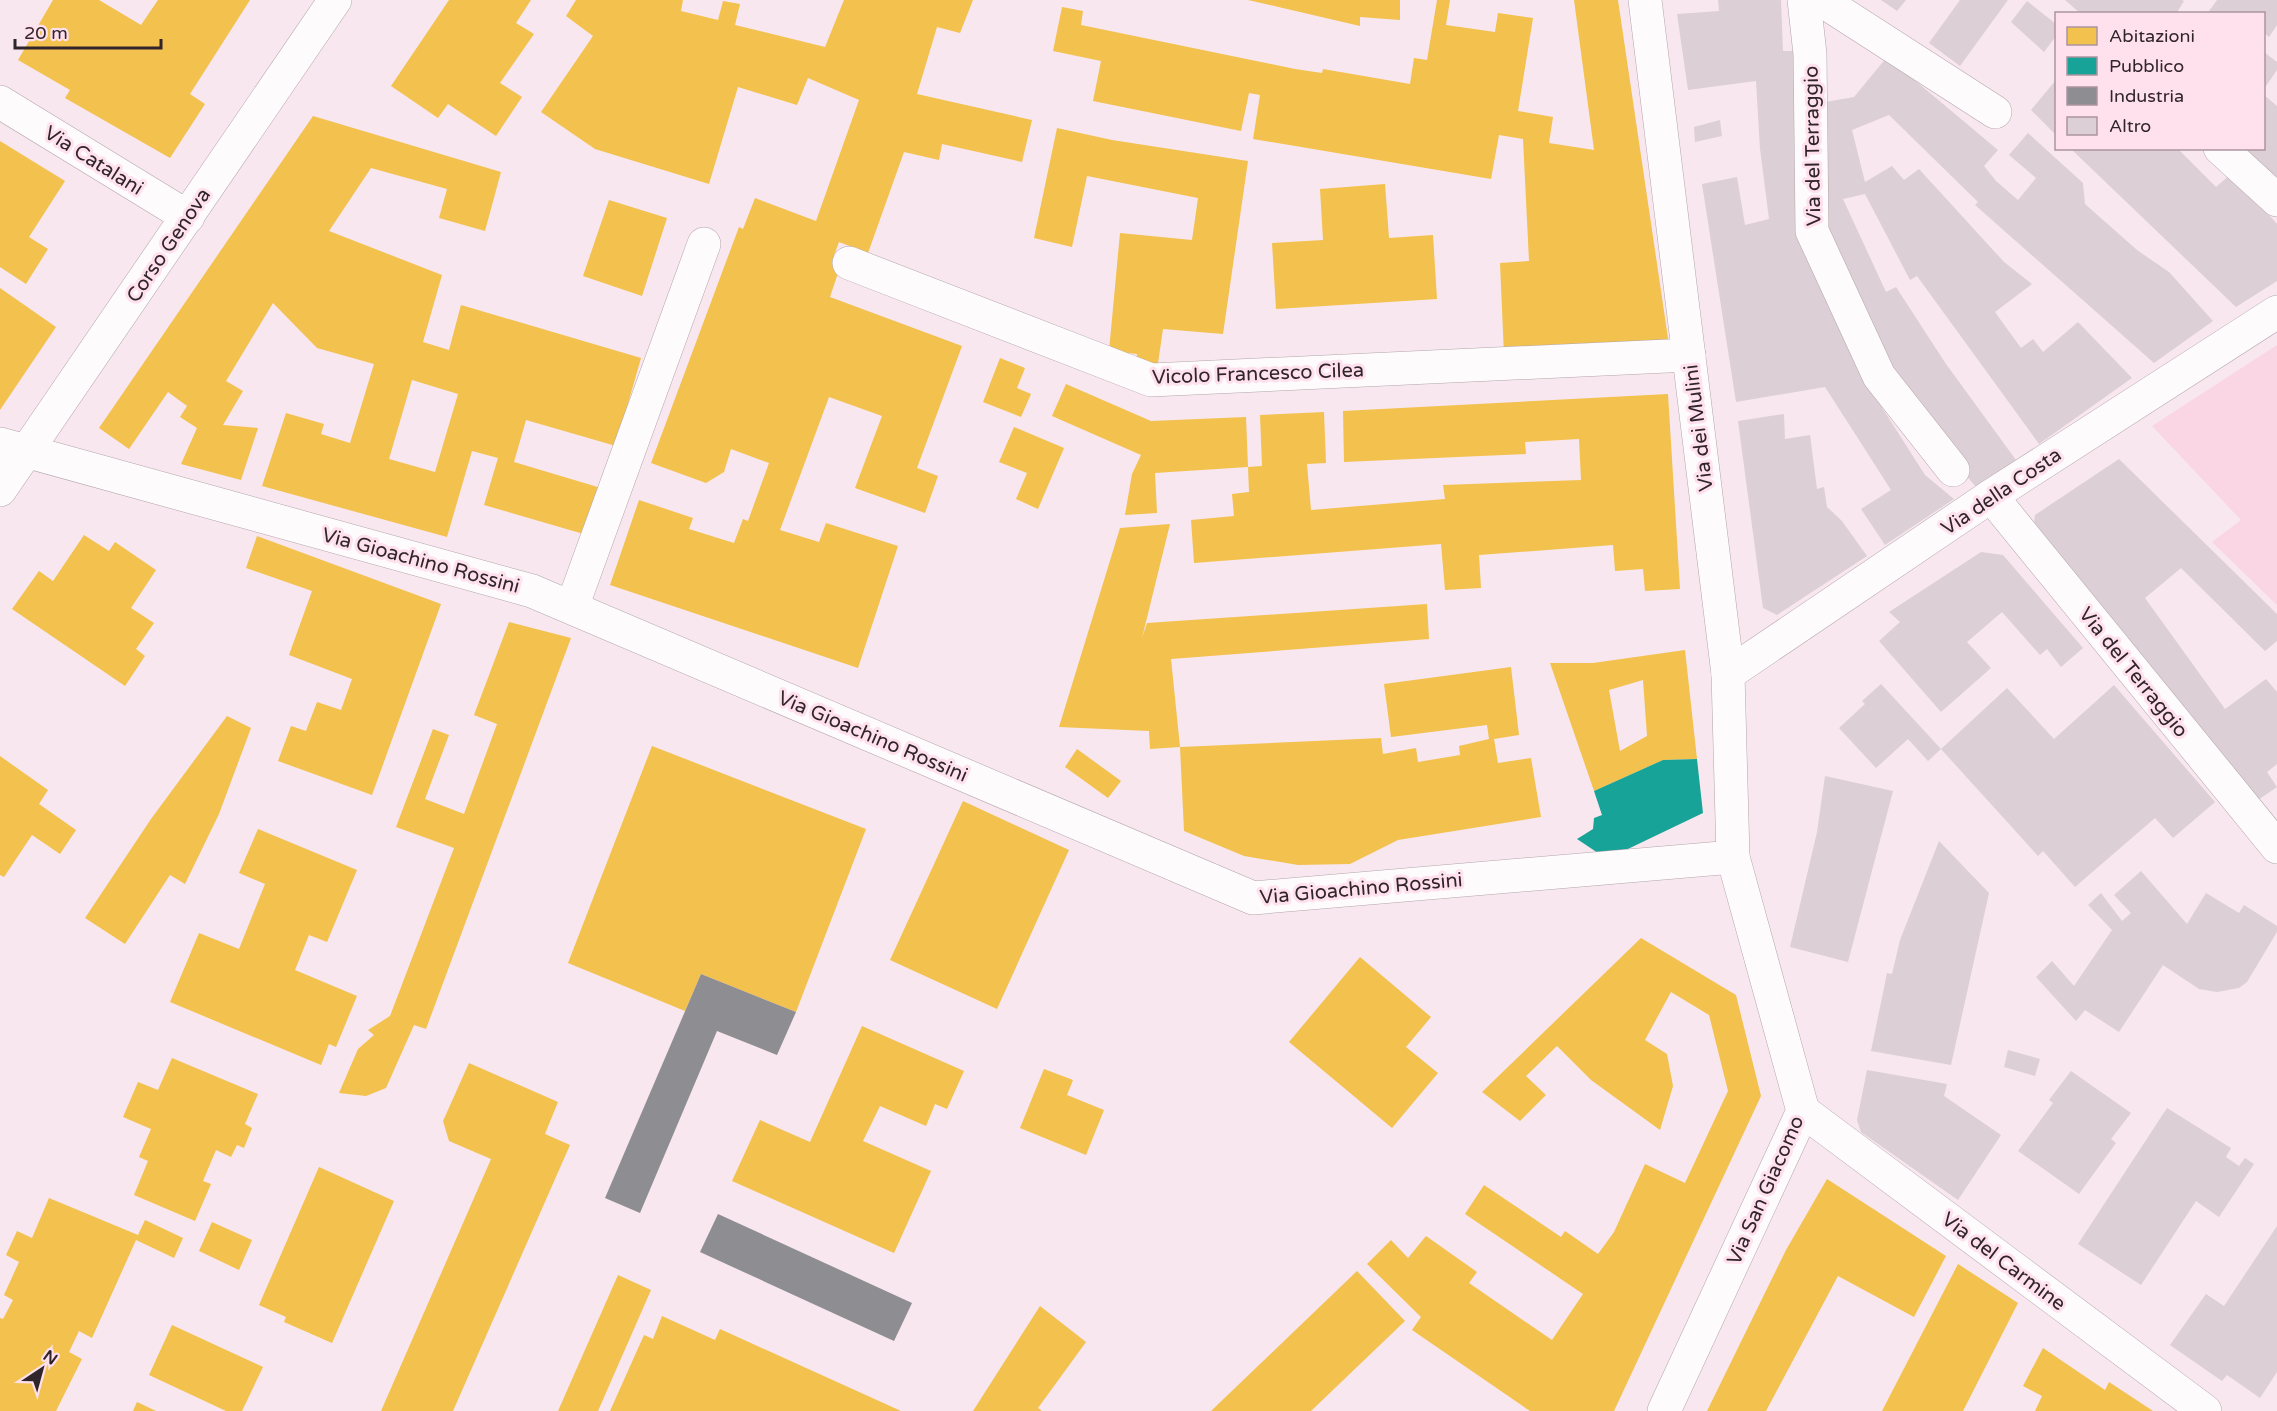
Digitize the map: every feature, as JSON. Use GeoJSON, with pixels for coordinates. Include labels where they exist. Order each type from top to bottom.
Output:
{"type":"FeatureCollection","features":[{"type":"Feature","properties":{"kind":"street","name":"Corso Genova"},"geometry":{"type":"LineString","coordinates":[[0,490],[13,448],[188,218],[335,0]]}},
{"type":"Feature","properties":{"kind":"street","name":"Via dei Mulini"},"geometry":{"type":"LineString","coordinates":[[1646,0],[1728,674],[1733,857]]}},
{"type":"Feature","properties":{"kind":"street","name":"Via del Terraggio"},"geometry":{"type":"LineString","coordinates":[[1804,0],[1810,54],[1812,231],[1880,376],[1953,470]]}},
{"type":"Feature","properties":{"kind":"street"},"geometry":{"type":"LineString","coordinates":[[1821,0],[1995,112]]}},
{"type":"Feature","properties":{"kind":"street","name":"Via Catalani"},"geometry":{"type":"LineString","coordinates":[[0,102],[188,218]]}},
{"type":"Feature","properties":{"kind":"street"},"geometry":{"type":"LineString","coordinates":[[2222,150],[2277,200]]}},
{"type":"Feature","properties":{"kind":"street"},"geometry":{"type":"LineString","coordinates":[[572,608],[704,244]]}},
{"type":"Feature","properties":{"kind":"street","name":"Vicolo Francesco Cilea"},"geometry":{"type":"LineString","coordinates":[[849,263],[1151,380],[1689,355]]}},
{"type":"Feature","properties":{"kind":"street","name":"Via della Costa"},"geometry":{"type":"LineString","coordinates":[[1728,674],[1992,496],[2277,312]]}},
{"type":"Feature","properties":{"kind":"street","name":"Via Gioachino Rossini"},"geometry":{"type":"LineString","coordinates":[[13,448],[532,591],[1253,898],[1733,857]]}},
{"type":"Feature","properties":{"kind":"street","name":"Via del Terraggio"},"geometry":{"type":"LineString","coordinates":[[1992,496],[2277,848]]}},
{"type":"Feature","properties":{"kind":"street","name":"Via San Giacomo"},"geometry":{"type":"LineString","coordinates":[[1664,1411],[1803,1111],[1733,857]]}},
{"type":"Feature","properties":{"kind":"street","name":"Via del Carmine"},"geometry":{"type":"LineString","coordinates":[[1803,1111],[2205,1411]]}},
{"type":"Feature","properties":{"kind":"shaded area"},"geometry":{"type":"Polygon","coordinates":[[[2277,345],[2277,605],[2212,542],[2241,520],[2152,426],[2277,345]]]}},
{"type":"Feature","properties":{"kind":"building: Abitazioni"},"geometry":{"type":"Polygon","coordinates":[[[53,0],[99,0],[141,25],[158,0],[250,0],[190,94],[205,104],[170,158],[65,98],[70,90],[18,60],[53,0]]]}},
{"type":"Feature","properties":{"kind":"building: Abitazioni"},"geometry":{"type":"Polygon","coordinates":[[[449,0],[531,0],[516,23],[534,34],[500,83],[522,97],[496,136],[448,104],[438,118],[391,86],[449,0]]]}},
{"type":"Feature","properties":{"kind":"building: Abitazioni"},"geometry":{"type":"Polygon","coordinates":[[[576,0],[683,0],[681,11],[718,20],[723,1],[740,4],[735,25],[825,47],[844,0],[973,0],[960,33],[937,27],[917,94],[1032,120],[1022,162],[942,144],[939,160],[904,152],[868,253],[839,242],[832,261],[841,264],[830,297],[962,346],[917,468],[938,476],[925,513],[855,488],[882,416],[829,397],[780,530],[819,542],[826,523],[898,546],[858,668],[610,585],[639,500],[693,518],[689,529],[734,543],[743,519],[748,521],[769,463],[731,449],[724,472],[706,483],[651,463],[739,227],[743,229],[755,198],[816,221],[859,100],[808,78],[797,105],[738,87],[709,184],[595,149],[541,112],[593,36],[566,16],[576,0]]]}},
{"type":"Feature","properties":{"kind":"building: Abitazioni"},"geometry":{"type":"Polygon","coordinates":[[[1248,0],[1400,0],[1400,20],[1360,17],[1360,26],[1248,0]]]}},
{"type":"Feature","properties":{"kind":"building: Abitazioni"},"geometry":{"type":"Polygon","coordinates":[[[1437,0],[1450,0],[1446,25],[1495,32],[1498,13],[1533,18],[1518,111],[1553,117],[1549,143],[1594,150],[1574,0],[1618,0],[1669,345],[1504,355],[1500,263],[1529,261],[1523,139],[1499,135],[1491,179],[1253,139],[1260,95],[1249,93],[1241,131],[1093,101],[1101,61],[1053,51],[1062,7],[1083,11],[1081,25],[1295,69],[1322,73],[1323,69],[1410,84],[1414,58],[1427,60],[1437,0]]]}},
{"type":"Feature","properties":{"kind":"building: Abitazioni"},"geometry":{"type":"Polygon","coordinates":[[[313,116],[501,172],[485,231],[439,218],[447,189],[371,168],[329,231],[442,275],[423,342],[449,350],[461,305],[641,358],[616,446],[526,420],[514,462],[601,488],[587,535],[484,505],[498,458],[472,451],[447,537],[262,486],[286,413],[324,424],[321,434],[350,443],[374,364],[317,348],[273,303],[226,381],[243,391],[223,425],[258,428],[241,480],[181,464],[197,428],[180,417],[187,406],[168,392],[129,449],[99,428],[313,116]],[[412,380],[389,459],[435,472],[458,394],[412,380]]]}},
{"type":"Feature","properties":{"kind":"building: Abitazioni"},"geometry":{"type":"Polygon","coordinates":[[[1057,128],[1112,140],[1248,161],[1223,334],[1163,329],[1157,370],[1136,363],[1137,354],[1109,351],[1120,233],[1192,240],[1198,198],[1087,176],[1072,247],[1034,238],[1057,128]]]}},
{"type":"Feature","properties":{"kind":"building: Abitazioni"},"geometry":{"type":"Polygon","coordinates":[[[0,141],[65,181],[29,237],[48,249],[26,284],[0,267],[0,141]]]}},
{"type":"Feature","properties":{"kind":"building: Abitazioni"},"geometry":{"type":"Polygon","coordinates":[[[1385,184],[1389,238],[1433,235],[1437,299],[1276,309],[1272,243],[1323,240],[1320,189],[1385,184]]]}},
{"type":"Feature","properties":{"kind":"building: Abitazioni"},"geometry":{"type":"Polygon","coordinates":[[[609,200],[667,218],[642,296],[583,276],[609,200]]]}},
{"type":"Feature","properties":{"kind":"building: Abitazioni"},"geometry":{"type":"Polygon","coordinates":[[[0,288],[56,327],[0,410],[0,288]]]}},
{"type":"Feature","properties":{"kind":"building: Abitazioni"},"geometry":{"type":"Polygon","coordinates":[[[1000,358],[1025,368],[1017,388],[1031,394],[1021,417],[983,402],[1000,358]]]}},
{"type":"Feature","properties":{"kind":"building: Abitazioni"},"geometry":{"type":"Polygon","coordinates":[[[1066,384],[1151,421],[1246,417],[1248,467],[1155,473],[1157,513],[1125,515],[1132,474],[1141,455],[1052,416],[1066,384]]]}},
{"type":"Feature","properties":{"kind":"building: Abitazioni"},"geometry":{"type":"Polygon","coordinates":[[[1668,394],[1680,589],[1645,591],[1643,569],[1615,571],[1613,545],[1479,555],[1481,588],[1445,590],[1441,544],[1194,563],[1191,520],[1234,516],[1232,494],[1249,492],[1248,467],[1262,466],[1260,415],[1324,412],[1326,463],[1307,464],[1311,510],[1445,499],[1443,485],[1581,480],[1579,439],[1525,442],[1526,454],[1344,462],[1343,411],[1668,394]]]}},
{"type":"Feature","properties":{"kind":"building: Abitazioni"},"geometry":{"type":"Polygon","coordinates":[[[1014,427],[1064,448],[1038,509],[1016,499],[1027,473],[999,462],[1014,427]]]}},
{"type":"Feature","properties":{"kind":"building: Abitazioni"},"geometry":{"type":"Polygon","coordinates":[[[1170,524],[1142,638],[1147,623],[1427,604],[1429,639],[1171,659],[1180,747],[1150,749],[1149,731],[1059,727],[1120,528],[1170,524]]]}},
{"type":"Feature","properties":{"kind":"building: Abitazioni"},"geometry":{"type":"Polygon","coordinates":[[[84,535],[109,551],[115,542],[156,570],[131,608],[154,623],[136,649],[145,656],[125,686],[12,609],[39,571],[53,581],[84,535]]]}},
{"type":"Feature","properties":{"kind":"building: Abitazioni"},"geometry":{"type":"Polygon","coordinates":[[[257,536],[441,604],[372,795],[278,761],[291,726],[306,731],[317,702],[341,710],[352,679],[289,655],[312,591],[246,568],[257,536]]]}},
{"type":"Feature","properties":{"kind":"building: Abitazioni"},"geometry":{"type":"Polygon","coordinates":[[[509,622],[571,638],[426,1029],[414,1025],[386,1088],[366,1096],[339,1093],[358,1049],[374,1035],[368,1030],[390,1016],[454,848],[396,827],[433,729],[449,735],[425,799],[464,814],[497,724],[474,715],[509,622]]]}},
{"type":"Feature","properties":{"kind":"building: Abitazioni"},"geometry":{"type":"Polygon","coordinates":[[[1685,650],[1697,759],[1663,760],[1594,791],[1550,663],[1593,663],[1685,650]],[[1643,680],[1609,690],[1620,751],[1647,736],[1643,680]]]}},
{"type":"Feature","properties":{"kind":"building: Abitazioni"},"geometry":{"type":"Polygon","coordinates":[[[1511,667],[1519,735],[1494,739],[1498,763],[1531,758],[1541,817],[1398,840],[1350,864],[1298,865],[1244,856],[1184,831],[1180,747],[1381,738],[1383,754],[1416,748],[1418,762],[1460,755],[1459,746],[1489,739],[1487,725],[1391,737],[1384,684],[1511,667]]]}},
{"type":"Feature","properties":{"kind":"building: Abitazioni"},"geometry":{"type":"Polygon","coordinates":[[[227,716],[251,728],[219,814],[185,884],[170,875],[125,944],[85,918],[151,819],[227,716]]]}},
{"type":"Feature","properties":{"kind":"building: Abitazioni"},"geometry":{"type":"Polygon","coordinates":[[[652,746],[866,829],[796,1012],[701,974],[685,1011],[568,963],[652,746]]]}},
{"type":"Feature","properties":{"kind":"building: Abitazioni"},"geometry":{"type":"Polygon","coordinates":[[[1077,749],[1121,781],[1108,798],[1065,767],[1077,749]]]}},
{"type":"Feature","properties":{"kind":"building: Abitazioni"},"geometry":{"type":"Polygon","coordinates":[[[0,756],[48,790],[39,804],[76,830],[60,854],[32,835],[4,877],[0,875],[0,756]]]}},
{"type":"Feature","properties":{"kind":"building: Abitazioni"},"geometry":{"type":"Polygon","coordinates":[[[963,801],[1069,850],[997,1009],[890,960],[963,801]]]}},
{"type":"Feature","properties":{"kind":"building: Abitazioni"},"geometry":{"type":"Polygon","coordinates":[[[258,829],[357,870],[327,942],[309,935],[295,970],[357,996],[336,1047],[329,1044],[321,1065],[170,1002],[199,933],[239,949],[265,884],[239,873],[258,829]]]}},
{"type":"Feature","properties":{"kind":"building: Abitazioni"},"geometry":{"type":"Polygon","coordinates":[[[1641,938],[1736,995],[1761,1096],[1614,1411],[1530,1411],[1412,1330],[1421,1317],[1367,1264],[1391,1240],[1408,1258],[1426,1236],[1477,1272],[1469,1283],[1552,1340],[1583,1294],[1465,1214],[1484,1185],[1561,1237],[1565,1231],[1598,1254],[1614,1232],[1645,1164],[1685,1183],[1728,1091],[1709,1015],[1671,992],[1645,1040],[1667,1054],[1673,1086],[1660,1130],[1591,1080],[1557,1046],[1526,1076],[1546,1095],[1520,1121],[1482,1092],[1641,938]]]}},
{"type":"Feature","properties":{"kind":"building: Abitazioni"},"geometry":{"type":"Polygon","coordinates":[[[1360,957],[1431,1017],[1406,1047],[1438,1073],[1392,1128],[1289,1042],[1360,957]]]}},
{"type":"Feature","properties":{"kind":"building: Abitazioni"},"geometry":{"type":"Polygon","coordinates":[[[862,1026],[964,1071],[947,1109],[935,1104],[926,1126],[880,1106],[863,1141],[931,1171],[894,1253],[732,1181],[760,1120],[810,1142],[862,1026]]]}},
{"type":"Feature","properties":{"kind":"building: Abitazioni"},"geometry":{"type":"Polygon","coordinates":[[[172,1058],[258,1094],[245,1124],[252,1128],[244,1148],[237,1145],[231,1157],[216,1150],[203,1181],[211,1184],[195,1221],[134,1195],[148,1161],[139,1157],[151,1129],[123,1117],[138,1082],[158,1090],[172,1058]]]}},
{"type":"Feature","properties":{"kind":"building: Abitazioni"},"geometry":{"type":"Polygon","coordinates":[[[469,1063],[558,1102],[545,1134],[570,1145],[453,1411],[381,1411],[491,1159],[449,1141],[443,1121],[469,1063]]]}},
{"type":"Feature","properties":{"kind":"building: Abitazioni"},"geometry":{"type":"Polygon","coordinates":[[[1044,1069],[1073,1080],[1067,1095],[1104,1110],[1086,1155],[1020,1128],[1044,1069]]]}},
{"type":"Feature","properties":{"kind":"building: Abitazioni"},"geometry":{"type":"Polygon","coordinates":[[[319,1167],[394,1201],[332,1343],[284,1322],[286,1317],[259,1305],[319,1167]]]}},
{"type":"Feature","properties":{"kind":"building: Abitazioni"},"geometry":{"type":"Polygon","coordinates":[[[1827,1179],[1946,1256],[1914,1317],[1838,1276],[1766,1411],[1707,1411],[1786,1250],[1827,1179]]]}},
{"type":"Feature","properties":{"kind":"building: Abitazioni"},"geometry":{"type":"Polygon","coordinates":[[[49,1198],[138,1235],[145,1220],[183,1238],[174,1258],[136,1240],[92,1338],[79,1331],[69,1352],[82,1359],[56,1411],[0,1411],[0,1318],[3,1319],[13,1300],[4,1295],[19,1262],[6,1255],[17,1231],[32,1238],[49,1198]]]}},
{"type":"Feature","properties":{"kind":"building: Abitazioni"},"geometry":{"type":"Polygon","coordinates":[[[212,1222],[252,1240],[239,1270],[199,1251],[212,1222]]]}},
{"type":"Feature","properties":{"kind":"building: Abitazioni"},"geometry":{"type":"Polygon","coordinates":[[[1958,1264],[2018,1303],[1963,1411],[1882,1411],[1958,1264]]]}},
{"type":"Feature","properties":{"kind":"building: Abitazioni"},"geometry":{"type":"Polygon","coordinates":[[[1357,1271],[1405,1321],[1311,1411],[1211,1411],[1357,1271]]]}},
{"type":"Feature","properties":{"kind":"building: Abitazioni"},"geometry":{"type":"Polygon","coordinates":[[[618,1275],[651,1290],[598,1411],[558,1411],[618,1275]]]}},
{"type":"Feature","properties":{"kind":"building: Abitazioni"},"geometry":{"type":"Polygon","coordinates":[[[1040,1306],[1086,1342],[1038,1408],[1042,1411],[973,1411],[1040,1306]]]}},
{"type":"Feature","properties":{"kind":"building: Abitazioni"},"geometry":{"type":"Polygon","coordinates":[[[662,1316],[715,1340],[720,1329],[901,1411],[610,1411],[644,1335],[653,1339],[662,1316]]]}},
{"type":"Feature","properties":{"kind":"building: Abitazioni"},"geometry":{"type":"Polygon","coordinates":[[[172,1325],[263,1367],[242,1411],[226,1411],[149,1375],[172,1325]]]}},
{"type":"Feature","properties":{"kind":"building: Abitazioni"},"geometry":{"type":"Polygon","coordinates":[[[2043,1348],[2105,1390],[2109,1382],[2153,1411],[2035,1411],[2042,1396],[2023,1386],[2043,1348]]]}},
{"type":"Feature","properties":{"kind":"building: Abitazioni"},"geometry":{"type":"Polygon","coordinates":[[[137,1402],[156,1411],[133,1411],[137,1402]]]}},
{"type":"Feature","properties":{"kind":"building: Pubblico"},"geometry":{"type":"Polygon","coordinates":[[[1697,759],[1703,813],[1607,859],[1577,839],[1593,829],[1594,818],[1602,815],[1594,791],[1663,760],[1697,759]]]}},
{"type":"Feature","properties":{"kind":"building: Industria"},"geometry":{"type":"Polygon","coordinates":[[[701,974],[796,1012],[777,1055],[717,1031],[640,1213],[605,1198],[701,974]]]}},
{"type":"Feature","properties":{"kind":"building: Industria"},"geometry":{"type":"Polygon","coordinates":[[[718,1214],[912,1303],[894,1341],[700,1252],[718,1214]]]}},
{"type":"Feature","properties":{"kind":"building: Altro"},"geometry":{"type":"Polygon","coordinates":[[[1718,0],[1781,0],[1783,51],[1794,51],[1805,244],[1874,395],[1925,475],[1954,499],[1885,545],[1861,509],[1891,490],[1825,387],[1736,402],[1702,184],[1737,177],[1745,225],[1769,219],[1760,149],[1756,81],[1688,90],[1677,14],[1719,11],[1718,0]]]}},
{"type":"Feature","properties":{"kind":"building: Altro"},"geometry":{"type":"Polygon","coordinates":[[[1881,0],[1906,0],[1897,11],[1881,0]]]}},
{"type":"Feature","properties":{"kind":"building: Altro"},"geometry":{"type":"Polygon","coordinates":[[[1960,0],[2008,0],[1960,66],[1929,43],[1960,0]]]}},
{"type":"Feature","properties":{"kind":"building: Altro"},"geometry":{"type":"Polygon","coordinates":[[[2065,0],[2184,1],[2177,12],[2079,12],[2065,0]]]}},
{"type":"Feature","properties":{"kind":"building: Altro"},"geometry":{"type":"Polygon","coordinates":[[[2217,0],[2277,0],[2277,25],[2269,37],[2265,34],[2265,12],[2208,12],[2217,0]]]}},
{"type":"Feature","properties":{"kind":"building: Altro"},"geometry":{"type":"Polygon","coordinates":[[[2027,1],[2055,23],[2055,37],[2044,52],[2011,22],[2027,1]]]}},
{"type":"Feature","properties":{"kind":"building: Altro"},"geometry":{"type":"Polygon","coordinates":[[[2265,53],[2277,62],[2277,70],[2265,88],[2265,53]]]}},
{"type":"Feature","properties":{"kind":"building: Altro"},"geometry":{"type":"Polygon","coordinates":[[[1887,57],[1998,150],[1984,166],[1996,181],[2018,200],[2036,178],[2009,155],[2028,133],[2083,183],[2085,204],[2137,250],[2169,272],[2213,321],[2154,363],[1975,205],[1978,202],[1889,115],[1852,130],[1865,182],[1892,166],[1904,180],[1919,169],[2004,262],[2032,284],[1995,312],[2021,348],[2033,339],[2043,352],[2078,322],[2132,378],[2039,444],[1917,276],[1910,280],[1865,194],[1843,199],[1886,292],[1896,287],[1946,364],[2016,460],[1977,488],[1918,420],[1826,242],[1814,104],[1854,97],[1887,57]]]}},
{"type":"Feature","properties":{"kind":"building: Altro"},"geometry":{"type":"Polygon","coordinates":[[[2055,81],[2055,134],[2031,110],[2055,81]]]}},
{"type":"Feature","properties":{"kind":"building: Altro"},"geometry":{"type":"Polygon","coordinates":[[[2265,96],[2277,106],[2277,193],[2236,150],[2265,150],[2265,96]]]}},
{"type":"Feature","properties":{"kind":"building: Altro"},"geometry":{"type":"Polygon","coordinates":[[[1720,120],[1722,136],[1695,142],[1694,127],[1720,120]]]}},
{"type":"Feature","properties":{"kind":"building: Altro"},"geometry":{"type":"Polygon","coordinates":[[[2072,150],[2179,150],[2216,187],[2232,173],[2277,224],[2277,281],[2236,307],[2072,150]]]}},
{"type":"Feature","properties":{"kind":"building: Altro"},"geometry":{"type":"Polygon","coordinates":[[[1784,414],[1785,439],[1810,435],[1817,489],[1824,487],[1827,507],[1842,521],[1867,556],[1777,615],[1763,608],[1738,421],[1784,414]]]}},
{"type":"Feature","properties":{"kind":"building: Altro"},"geometry":{"type":"Polygon","coordinates":[[[2119,459],[2277,614],[2277,641],[2265,651],[2181,568],[2145,598],[2225,709],[2266,679],[2277,692],[2277,764],[2267,772],[2277,787],[2255,802],[2032,537],[2035,515],[2119,459]]]}},
{"type":"Feature","properties":{"kind":"building: Altro"},"geometry":{"type":"Polygon","coordinates":[[[1981,552],[2003,555],[2083,648],[2061,667],[2047,649],[2040,655],[2002,612],[1967,642],[1991,668],[1941,712],[1879,641],[1900,622],[1889,612],[1981,552]]]}},
{"type":"Feature","properties":{"kind":"building: Altro"},"geometry":{"type":"Polygon","coordinates":[[[1881,684],[1941,749],[1928,761],[1908,739],[1876,768],[1839,728],[1865,704],[1862,701],[1881,684]]]}},
{"type":"Feature","properties":{"kind":"building: Altro"},"geometry":{"type":"Polygon","coordinates":[[[2114,685],[2215,802],[2173,838],[2155,818],[2075,887],[2043,851],[2038,856],[1941,749],[2007,688],[2054,739],[2114,685]]]}},
{"type":"Feature","properties":{"kind":"building: Altro"},"geometry":{"type":"Polygon","coordinates":[[[1825,776],[1893,791],[1848,962],[1790,947],[1817,832],[1825,776]]]}},
{"type":"Feature","properties":{"kind":"building: Altro"},"geometry":{"type":"Polygon","coordinates":[[[1939,841],[1989,893],[1951,1065],[1871,1051],[1887,973],[1892,974],[1900,940],[1939,841]]]}},
{"type":"Feature","properties":{"kind":"building: Altro"},"geometry":{"type":"Polygon","coordinates":[[[2141,871],[2187,924],[2206,893],[2239,913],[2244,905],[2277,926],[2277,932],[2247,982],[2239,988],[2217,992],[2199,989],[2163,965],[2119,1032],[2085,1010],[2076,1021],[2036,977],[2052,961],[2074,986],[2112,930],[2088,905],[2101,893],[2122,921],[2131,913],[2114,895],[2141,871]]]}},
{"type":"Feature","properties":{"kind":"building: Altro"},"geometry":{"type":"Polygon","coordinates":[[[2008,1050],[2040,1059],[2035,1076],[2004,1067],[2008,1050]]]}},
{"type":"Feature","properties":{"kind":"building: Altro"},"geometry":{"type":"Polygon","coordinates":[[[1867,1070],[1947,1084],[1944,1096],[2001,1135],[1958,1200],[1861,1132],[1857,1120],[1867,1070]]]}},
{"type":"Feature","properties":{"kind":"building: Altro"},"geometry":{"type":"Polygon","coordinates":[[[2071,1071],[2131,1113],[2111,1139],[2116,1143],[2079,1194],[2018,1151],[2053,1103],[2049,1100],[2071,1071]]]}},
{"type":"Feature","properties":{"kind":"building: Altro"},"geometry":{"type":"Polygon","coordinates":[[[2167,1108],[2231,1148],[2226,1157],[2239,1166],[2245,1158],[2254,1164],[2219,1217],[2196,1201],[2141,1285],[2078,1244],[2167,1108]]]}},
{"type":"Feature","properties":{"kind":"building: Altro"},"geometry":{"type":"Polygon","coordinates":[[[2277,1226],[2277,1372],[2260,1398],[2227,1375],[2222,1381],[2170,1345],[2206,1294],[2224,1306],[2277,1226]]]}}]}
